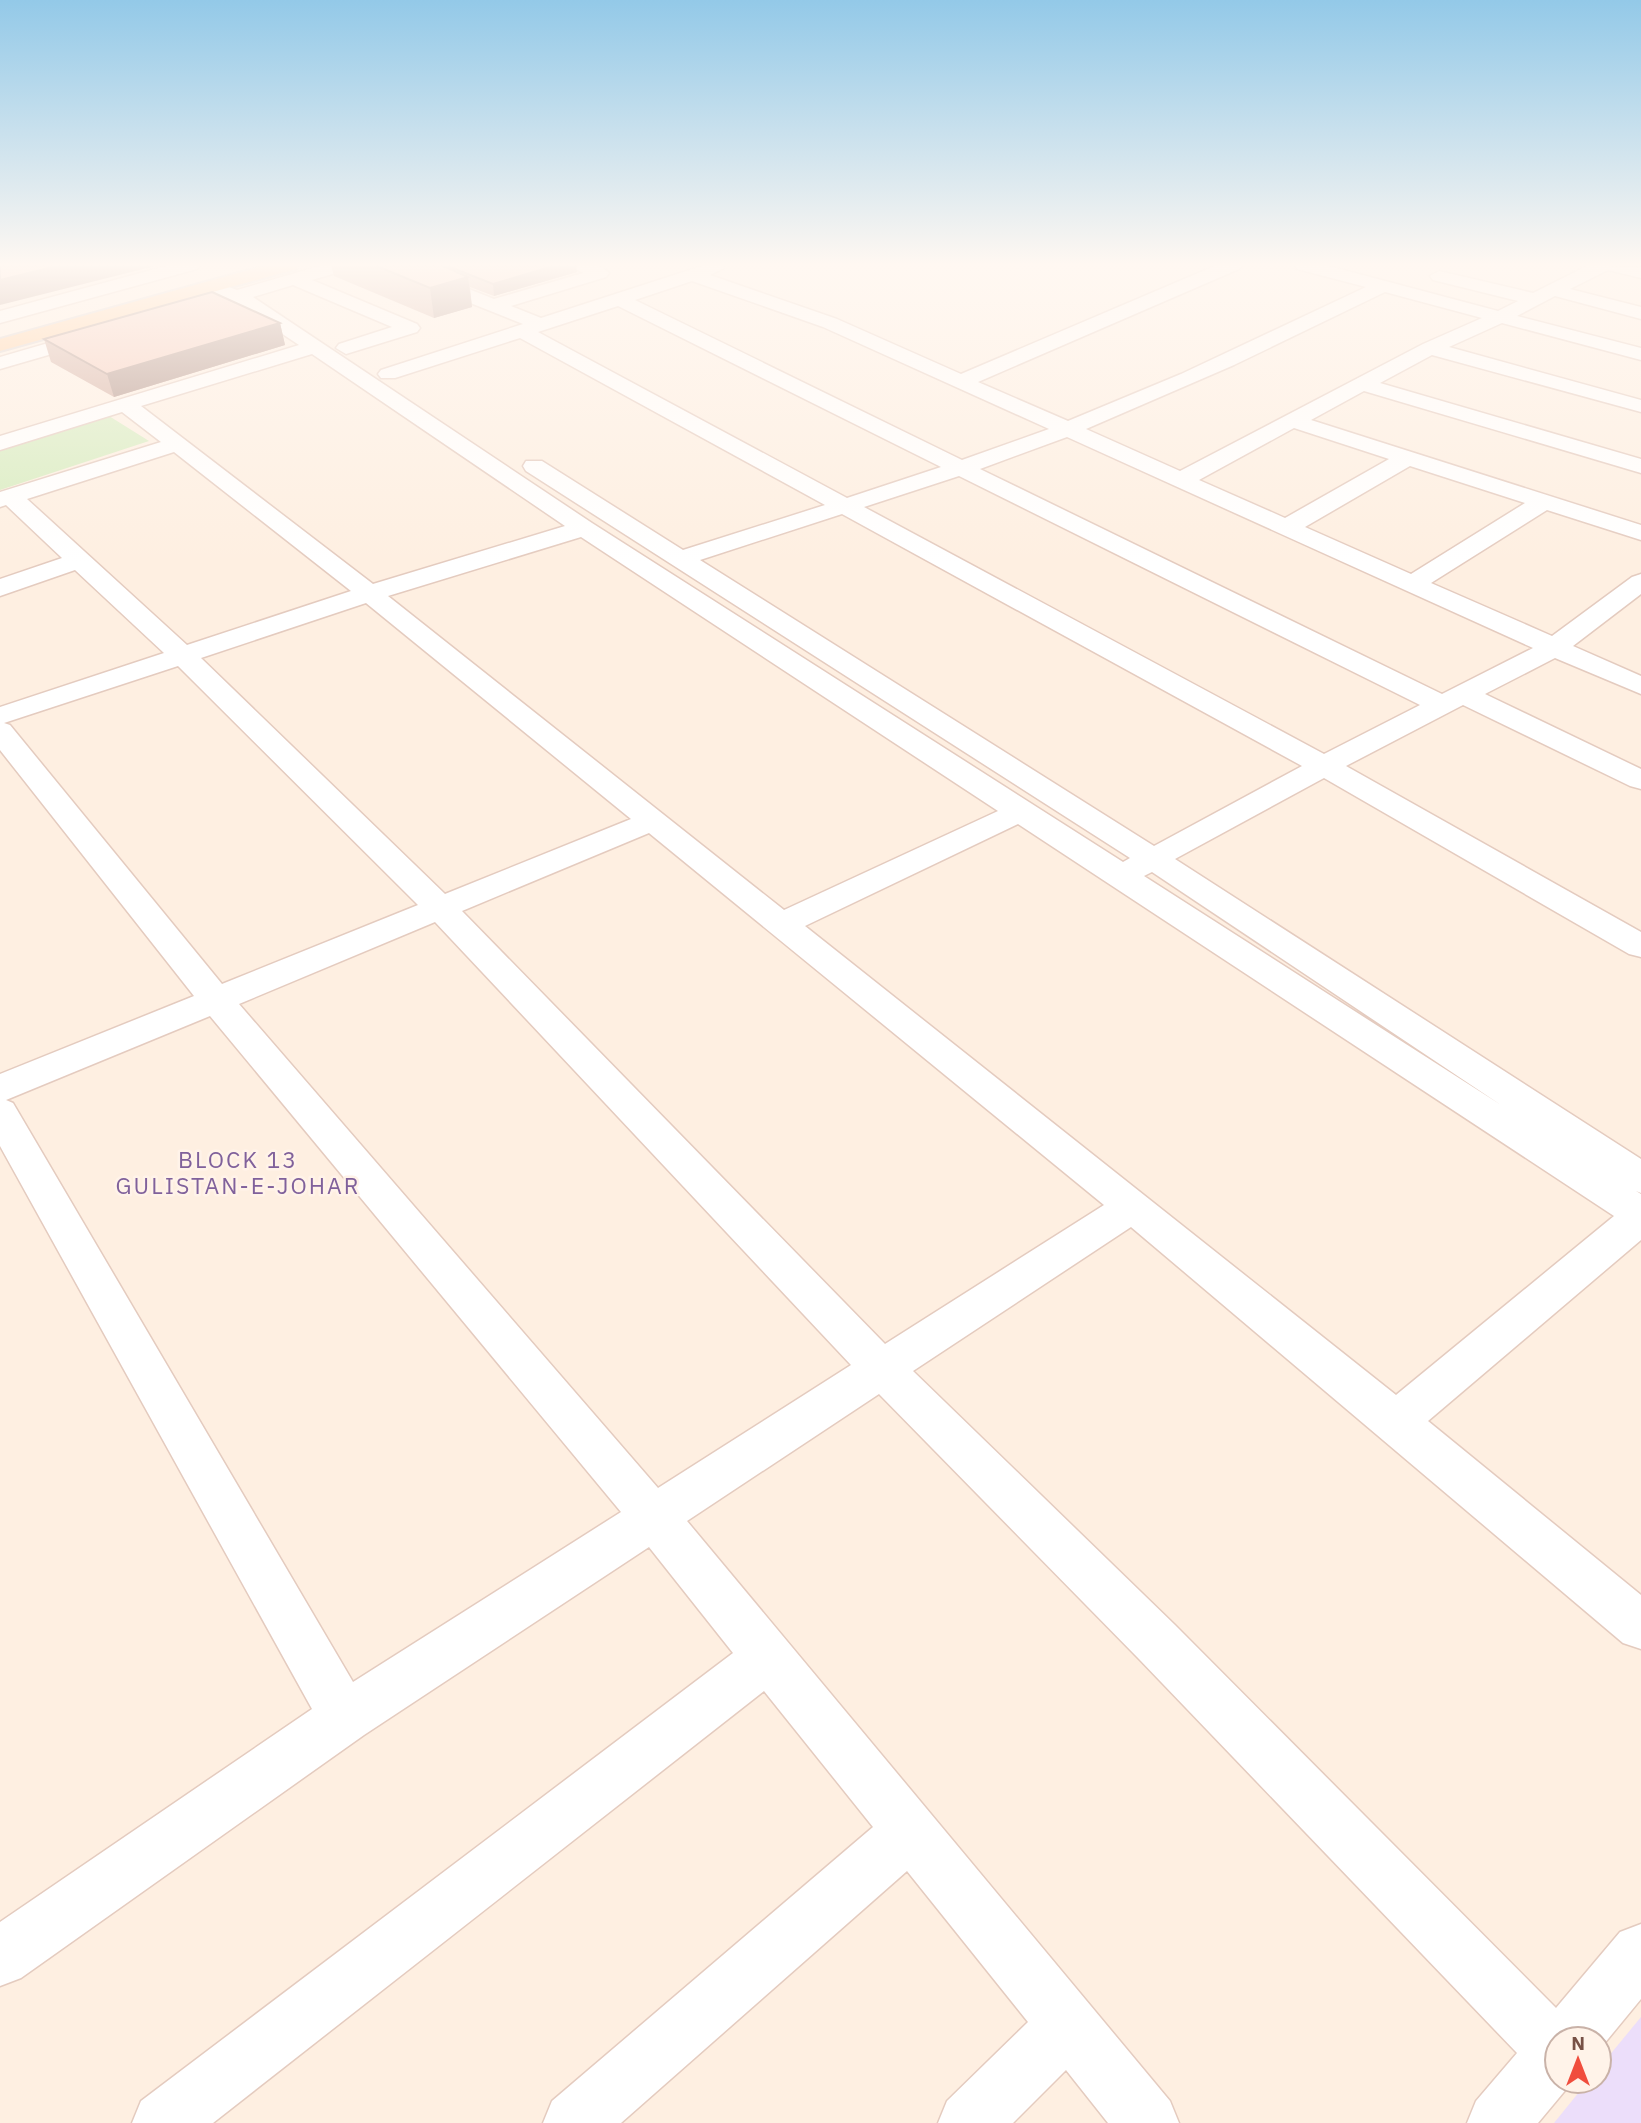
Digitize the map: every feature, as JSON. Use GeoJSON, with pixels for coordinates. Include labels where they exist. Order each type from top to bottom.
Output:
{"type":"FeatureCollection","features":[{"type":"Feature","properties":{"kind":"street"},"geometry":{"type":"LineString","coordinates":[[0,443],[258,364]]}},
{"type":"Feature","properties":{"kind":"street"},"geometry":{"type":"LineString","coordinates":[[339,364],[584,528],[1641,1216],[1398,1420]]}},
{"type":"Feature","properties":{"kind":"street"},"geometry":{"type":"LineString","coordinates":[[372,364],[1153,859],[1641,1178]]}},
{"type":"Feature","properties":{"kind":"street"},"geometry":{"type":"LineString","coordinates":[[388,374],[419,364]]}},
{"type":"Feature","properties":{"kind":"street"},"geometry":{"type":"LineString","coordinates":[[597,364],[843,504],[1324,766],[1641,946]]}},
{"type":"Feature","properties":{"kind":"street"},"geometry":{"type":"LineString","coordinates":[[750,364],[960,468],[1453,700],[1641,780]]}},
{"type":"Feature","properties":{"kind":"street"},"geometry":{"type":"LineString","coordinates":[[923,364],[1641,686]]}},
{"type":"Feature","properties":{"kind":"street"},"geometry":{"type":"LineString","coordinates":[[962,381],[1002,364]]}},
{"type":"Feature","properties":{"kind":"street"},"geometry":{"type":"LineString","coordinates":[[679,559],[960,468],[1068,429],[1221,364]]}},
{"type":"Feature","properties":{"kind":"street"},"geometry":{"type":"LineString","coordinates":[[1181,480],[1400,364]]}},
{"type":"Feature","properties":{"kind":"street"},"geometry":{"type":"LineString","coordinates":[[1488,364],[1641,406]]}},
{"type":"Feature","properties":{"kind":"street"},"geometry":{"type":"LineString","coordinates":[[1362,384],[1641,466]]}},
{"type":"Feature","properties":{"kind":"street"},"geometry":{"type":"LineString","coordinates":[[125,405],[371,593],[1133,1206],[1398,1420],[1641,1626]]}},
{"type":"Feature","properties":{"kind":"street"},"geometry":{"type":"LineString","coordinates":[[1293,421],[1641,533]]}},
{"type":"Feature","properties":{"kind":"street"},"geometry":{"type":"LineString","coordinates":[[6,499],[177,444]]}},
{"type":"Feature","properties":{"kind":"street"},"geometry":{"type":"LineString","coordinates":[[1287,527],[1407,458]]}},
{"type":"Feature","properties":{"kind":"street"},"geometry":{"type":"LineString","coordinates":[[6,499],[79,559],[182,655],[440,908],[883,1370],[1157,1642],[1543,2038]]}},
{"type":"Feature","properties":{"kind":"street"},"geometry":{"type":"LineString","coordinates":[[1413,583],[1544,502]]}},
{"type":"Feature","properties":{"kind":"street"},"geometry":{"type":"LineString","coordinates":[[0,716],[371,593],[584,528]]}},
{"type":"Feature","properties":{"kind":"street"},"geometry":{"type":"LineString","coordinates":[[0,588],[79,559]]}},
{"type":"Feature","properties":{"kind":"street"},"geometry":{"type":"LineString","coordinates":[[1120,877],[1324,766],[1555,647],[1641,582]]}},
{"type":"Feature","properties":{"kind":"street"},"geometry":{"type":"LineString","coordinates":[[722,617],[751,605]]}},
{"type":"Feature","properties":{"kind":"street"},"geometry":{"type":"LineString","coordinates":[[0,731],[216,1000],[653,1516],[1148,2123]]}},
{"type":"Feature","properties":{"kind":"street"},"geometry":{"type":"LineString","coordinates":[[781,924],[1022,811]]}},
{"type":"Feature","properties":{"kind":"street"},"geometry":{"type":"LineString","coordinates":[[0,1089],[652,821]]}},
{"type":"Feature","properties":{"kind":"street"},"geometry":{"type":"LineString","coordinates":[[0,1112],[345,1717]]}},
{"type":"Feature","properties":{"kind":"street"},"geometry":{"type":"LineString","coordinates":[[1,1954],[345,1717],[1133,1206]]}},
{"type":"Feature","properties":{"kind":"street"},"geometry":{"type":"LineString","coordinates":[[163,2123],[768,1657]]}},
{"type":"Feature","properties":{"kind":"street"},"geometry":{"type":"LineString","coordinates":[[574,2123],[911,1831]]}},
{"type":"Feature","properties":{"kind":"street"},"geometry":{"type":"LineString","coordinates":[[1581,2025],[1641,1954]]}},
{"type":"Feature","properties":{"kind":"street"},"geometry":{"type":"LineString","coordinates":[[970,2123],[1068,2025]]}},
{"type":"Feature","properties":{"kind":"street"},"geometry":{"type":"LineString","coordinates":[[1498,2123],[1543,2069]]}},
{"type":"Feature","properties":{"kind":"shaded area"},"geometry":{"type":"Polygon","coordinates":[[[1641,2017],[1641,2123],[1554,2123],[1577,2095],[1613,2095],[1613,2051],[1641,2017]]]}},
{"type":"Feature","properties":{"kind":"green space"},"geometry":{"type":"Polygon","coordinates":[[[109,416],[149,441],[0,490],[0,450],[109,416]]]}},
{"type":"Feature","properties":{"kind":"building"},"geometry":{"type":"Polygon","coordinates":[[[89,364],[141,364],[107,374],[89,364]]]}},
{"type":"Feature","properties":{"kind":"district","name":"BLOCK 13 GULISTAN-E-JOHAR"},"geometry":{"type":"Point","coordinates":[238,1173]}}]}
